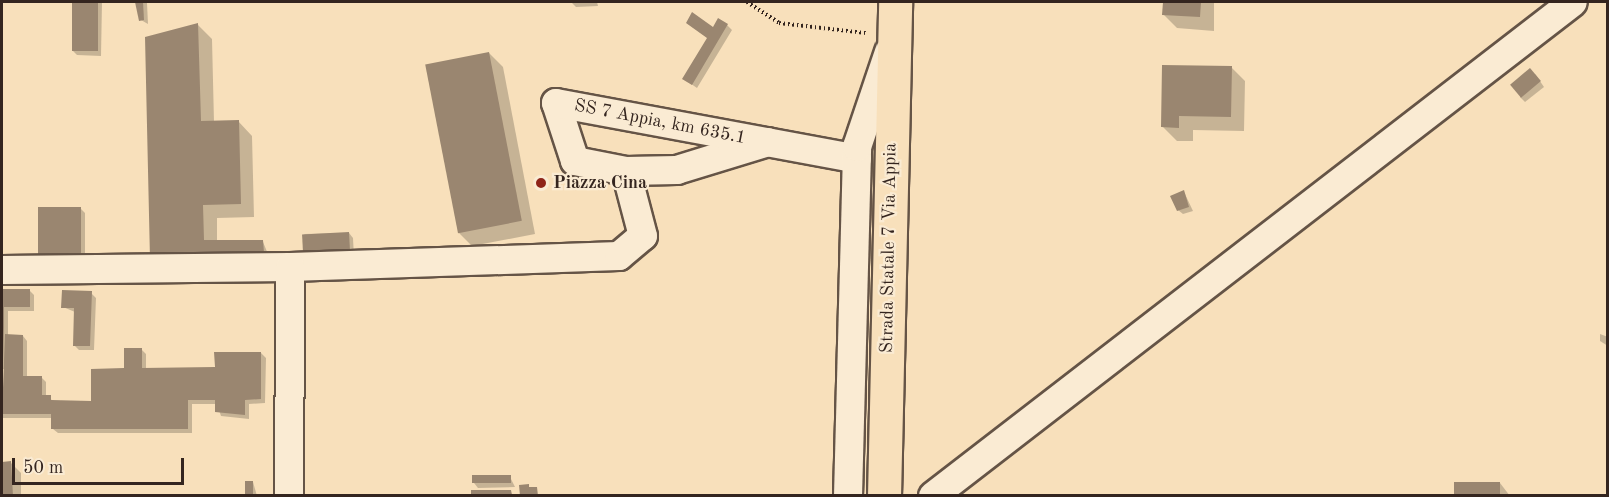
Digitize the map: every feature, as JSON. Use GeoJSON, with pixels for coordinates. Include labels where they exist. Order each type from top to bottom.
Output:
{"type":"FeatureCollection","features":[{"type":"Feature","properties":{"kind":"main road","name":"Strada Statale 7 Via Appia"},"geometry":{"type":"LineString","coordinates":[[884,495],[895,2]]}},
{"type":"Feature","properties":{"kind":"street"},"geometry":{"type":"LineString","coordinates":[[933,495],[1573,2]]}},
{"type":"Feature","properties":{"kind":"street"},"geometry":{"type":"LineString","coordinates":[[848,495],[857,147],[894,36]]}},
{"type":"Feature","properties":{"kind":"street","name":"SS 7 Appia, km 635.1"},"geometry":{"type":"LineString","coordinates":[[768,142],[677,170],[626,171],[575,161],[556,103],[768,142],[857,159]]}},
{"type":"Feature","properties":{"kind":"street"},"geometry":{"type":"LineString","coordinates":[[2,270],[290,267],[619,256],[643,236],[626,171]]}},
{"type":"Feature","properties":{"kind":"street"},"geometry":{"type":"LineString","coordinates":[[289,495],[290,267]]}},
{"type":"Feature","properties":{"kind":"path"},"geometry":{"type":"LineString","coordinates":[[747,2],[779,22],[894,36]]}},
{"type":"Feature","properties":{"kind":"building"},"geometry":{"type":"Polygon","coordinates":[[[72,2],[98,2],[98,51],[72,51],[72,2]]]}},
{"type":"Feature","properties":{"kind":"building"},"geometry":{"type":"Polygon","coordinates":[[[135,2],[143,2],[144,20],[139,21],[135,2]]]}},
{"type":"Feature","properties":{"kind":"building"},"geometry":{"type":"Polygon","coordinates":[[[1163,2],[1201,2],[1200,17],[1162,15],[1163,2]]]}},
{"type":"Feature","properties":{"kind":"building"},"geometry":{"type":"Polygon","coordinates":[[[692,12],[713,27],[718,18],[728,24],[692,85],[682,79],[707,38],[686,23],[692,12]]]}},
{"type":"Feature","properties":{"kind":"building"},"geometry":{"type":"Polygon","coordinates":[[[198,23],[201,121],[239,120],[241,204],[203,205],[204,240],[263,240],[264,253],[296,253],[150,259],[145,37],[198,23]]]}},
{"type":"Feature","properties":{"kind":"building"},"geometry":{"type":"Polygon","coordinates":[[[489,52],[522,221],[458,233],[425,64],[489,52]]]}},
{"type":"Feature","properties":{"kind":"building"},"geometry":{"type":"Polygon","coordinates":[[[1162,65],[1232,66],[1231,117],[1179,116],[1179,128],[1161,127],[1162,65]]]}},
{"type":"Feature","properties":{"kind":"building"},"geometry":{"type":"Polygon","coordinates":[[[1530,68],[1541,81],[1521,98],[1510,85],[1530,68]]]}},
{"type":"Feature","properties":{"kind":"building"},"geometry":{"type":"Polygon","coordinates":[[[1184,190],[1189,207],[1177,211],[1170,196],[1184,190]]]}},
{"type":"Feature","properties":{"kind":"building"},"geometry":{"type":"Polygon","coordinates":[[[38,207],[81,207],[81,254],[38,254],[38,207]]]}},
{"type":"Feature","properties":{"kind":"building"},"geometry":{"type":"Polygon","coordinates":[[[349,232],[350,253],[303,255],[302,234],[349,232]]]}},
{"type":"Feature","properties":{"kind":"building"},"geometry":{"type":"Polygon","coordinates":[[[2,289],[30,289],[30,307],[4,307],[4,365],[2,289]]]}},
{"type":"Feature","properties":{"kind":"building"},"geometry":{"type":"Polygon","coordinates":[[[62,290],[92,291],[90,346],[73,346],[74,308],[61,308],[62,290]]]}},
{"type":"Feature","properties":{"kind":"building"},"geometry":{"type":"Polygon","coordinates":[[[5,334],[23,335],[23,376],[42,376],[42,395],[51,395],[51,400],[91,401],[91,369],[124,368],[124,348],[142,348],[142,368],[215,367],[214,352],[261,352],[261,399],[245,400],[245,415],[215,412],[215,400],[188,400],[188,429],[51,429],[51,414],[2,414],[5,334]]]}},
{"type":"Feature","properties":{"kind":"building"},"geometry":{"type":"Polygon","coordinates":[[[11,461],[13,496],[2,496],[2,462],[11,461]]]}},
{"type":"Feature","properties":{"kind":"building"},"geometry":{"type":"Polygon","coordinates":[[[472,475],[511,475],[511,483],[472,483],[472,475]]]}},
{"type":"Feature","properties":{"kind":"building"},"geometry":{"type":"Polygon","coordinates":[[[245,481],[253,481],[253,496],[245,496],[245,481]]]}},
{"type":"Feature","properties":{"kind":"building"},"geometry":{"type":"Polygon","coordinates":[[[1454,482],[1500,482],[1500,496],[1454,496],[1454,482]]]}},
{"type":"Feature","properties":{"kind":"building"},"geometry":{"type":"Polygon","coordinates":[[[529,484],[529,487],[537,487],[538,496],[520,496],[519,485],[529,484]]]}},
{"type":"Feature","properties":{"kind":"building"},"geometry":{"type":"Polygon","coordinates":[[[471,490],[511,490],[512,495],[471,496],[471,490]]]}},
{"type":"Feature","properties":{"kind":"place","name":"Piazza Cina"},"geometry":{"type":"Point","coordinates":[541,183]}}]}
